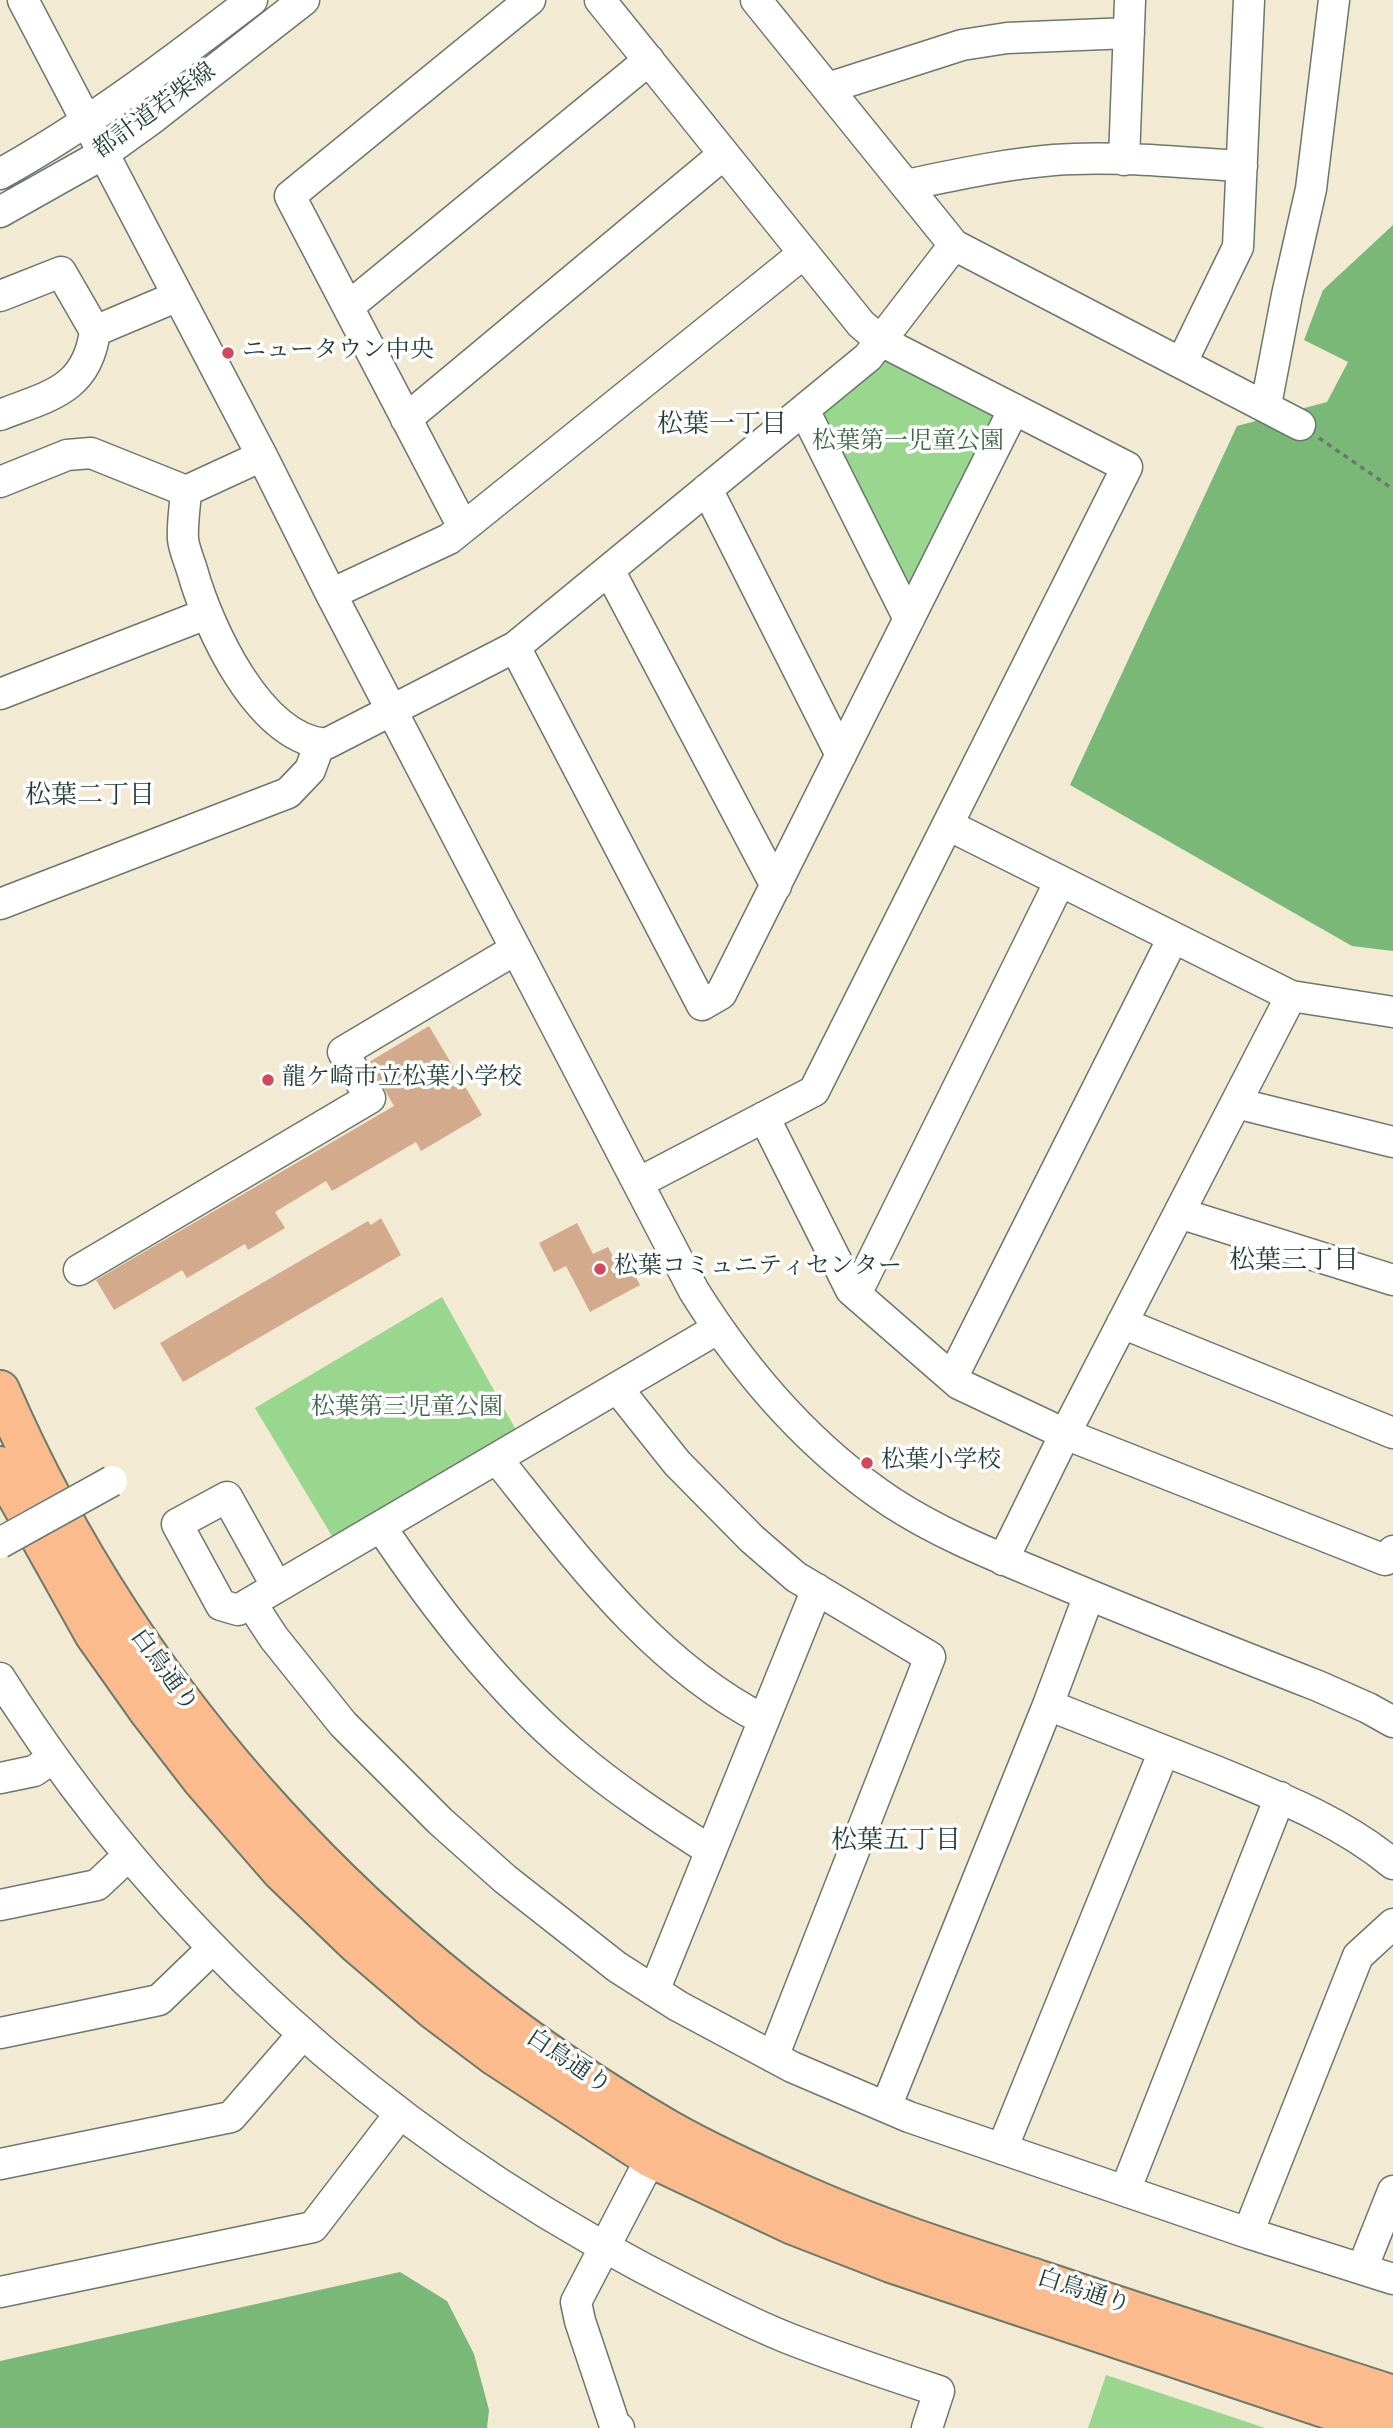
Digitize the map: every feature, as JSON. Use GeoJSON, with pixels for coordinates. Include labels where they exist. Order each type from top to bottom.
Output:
{"type":"FeatureCollection","features":[{"type":"Feature","properties":{"kind":"main road","name":"白鳥通り"},"geometry":{"type":"LineString","coordinates":[[0,1390],[19,1433],[71,1531],[121,1615],[230,1764],[291,1831],[382,1922],[457,1985],[588,2079],[661,2144],[808,2197],[900,2234],[1393,2395]]}},
{"type":"Feature","properties":{"kind":"main road","name":"白鳥通り"},"geometry":{"type":"LineString","coordinates":[[0,1466],[102,1645],[194,1770],[281,1871],[358,1944],[434,2010],[495,2056],[661,2144],[793,2225],[891,2263],[1384,2428]]}},
{"type":"Feature","properties":{"kind":"street"},"geometry":{"type":"LineString","coordinates":[[23,0],[694,1291],[718,1329],[772,1397],[820,1446],[889,1500],[921,1521],[1003,1560],[1318,1686],[1393,1722]]}},
{"type":"Feature","properties":{"kind":"street","name":"都計道若柴線"},"geometry":{"type":"LineString","coordinates":[[0,174],[44,149],[137,88],[252,0]]}},
{"type":"Feature","properties":{"kind":"street","name":"都計道若柴線"},"geometry":{"type":"LineString","coordinates":[[0,212],[103,154],[304,0]]}},
{"type":"Feature","properties":{"kind":"street"},"geometry":{"type":"LineString","coordinates":[[463,527],[290,196],[530,0]]}},
{"type":"Feature","properties":{"kind":"street"},"geometry":{"type":"LineString","coordinates":[[600,0],[860,324],[881,341],[1127,467],[814,1091],[638,1183]]}},
{"type":"Feature","properties":{"kind":"street"},"geometry":{"type":"LineString","coordinates":[[756,0],[954,245],[1300,425]]}},
{"type":"Feature","properties":{"kind":"street"},"geometry":{"type":"LineString","coordinates":[[1124,160],[1130,0]]}},
{"type":"Feature","properties":{"kind":"street"},"geometry":{"type":"LineString","coordinates":[[1182,362],[1238,247],[1249,0]]}},
{"type":"Feature","properties":{"kind":"street"},"geometry":{"type":"LineString","coordinates":[[1266,405],[1311,189],[1334,0]]}},
{"type":"Feature","properties":{"kind":"street"},"geometry":{"type":"LineString","coordinates":[[828,88],[962,45],[1007,38],[1129,33]]}},
{"type":"Feature","properties":{"kind":"street"},"geometry":{"type":"LineString","coordinates":[[348,307],[649,60]]}},
{"type":"Feature","properties":{"kind":"street"},"geometry":{"type":"LineString","coordinates":[[406,419],[724,154]]}},
{"type":"Feature","properties":{"kind":"street"},"geometry":{"type":"LineString","coordinates":[[906,185],[1055,160],[1124,160],[1242,166]]}},
{"type":"Feature","properties":{"kind":"street"},"geometry":{"type":"LineString","coordinates":[[186,491],[183,541],[206,614],[235,669],[262,707],[302,738],[320,743],[337,739],[515,646],[868,357],[954,245]]}},
{"type":"Feature","properties":{"kind":"street"},"geometry":{"type":"LineString","coordinates":[[331,594],[449,539],[804,253]]}},
{"type":"Feature","properties":{"kind":"street"},"geometry":{"type":"LineString","coordinates":[[0,296],[61,271],[95,331],[85,364],[75,380],[63,390],[0,415]]}},
{"type":"Feature","properties":{"kind":"street"},"geometry":{"type":"LineString","coordinates":[[95,331],[178,296]]}},
{"type":"Feature","properties":{"kind":"street"},"geometry":{"type":"LineString","coordinates":[[515,646],[702,1005],[721,994],[1014,409]]}},
{"type":"Feature","properties":{"kind":"street"},"geometry":{"type":"LineString","coordinates":[[804,410],[909,620]]}},
{"type":"Feature","properties":{"kind":"street"},"geometry":{"type":"LineString","coordinates":[[0,482],[67,455],[91,453],[186,491],[262,456]]}},
{"type":"Feature","properties":{"kind":"street"},"geometry":{"type":"LineString","coordinates":[[707,489],[841,755]]}},
{"type":"Feature","properties":{"kind":"street"},"geometry":{"type":"LineString","coordinates":[[608,570],[776,886]]}},
{"type":"Feature","properties":{"kind":"street"},"geometry":{"type":"LineString","coordinates":[[0,694],[206,614]]}},
{"type":"Feature","properties":{"kind":"street"},"geometry":{"type":"LineString","coordinates":[[0,904],[288,793],[310,770],[320,743]]}},
{"type":"Feature","properties":{"kind":"street"},"geometry":{"type":"LineString","coordinates":[[948,825],[1291,996],[1393,1012]]}},
{"type":"Feature","properties":{"kind":"street"},"geometry":{"type":"LineString","coordinates":[[856,1294],[1060,881]]}},
{"type":"Feature","properties":{"kind":"street"},"geometry":{"type":"LineString","coordinates":[[952,1378],[1173,938]]}},
{"type":"Feature","properties":{"kind":"street"},"geometry":{"type":"LineString","coordinates":[[79,1270],[370,1098],[343,1052],[516,949]]}},
{"type":"Feature","properties":{"kind":"street"},"geometry":{"type":"LineString","coordinates":[[1003,1560],[1291,996]]}},
{"type":"Feature","properties":{"kind":"street"},"geometry":{"type":"LineString","coordinates":[[1236,1103],[1393,1142]]}},
{"type":"Feature","properties":{"kind":"street"},"geometry":{"type":"LineString","coordinates":[[764,1117],[851,1290],[958,1384],[1065,1434],[1385,1560],[1393,1551]]}},
{"type":"Feature","properties":{"kind":"street"},"geometry":{"type":"LineString","coordinates":[[1179,1213],[1393,1280]]}},
{"type":"Feature","properties":{"kind":"street"},"geometry":{"type":"LineString","coordinates":[[1122,1323],[1393,1433]]}},
{"type":"Feature","properties":{"kind":"street"},"geometry":{"type":"LineString","coordinates":[[277,1587],[227,1497],[177,1524],[221,1605],[238,1610],[718,1329]]}},
{"type":"Feature","properties":{"kind":"street"},"geometry":{"type":"LineString","coordinates":[[618,1389],[701,1489],[796,1577],[930,1657],[773,2057]]}},
{"type":"Feature","properties":{"kind":"street"},"geometry":{"type":"LineString","coordinates":[[497,1460],[629,1616],[694,1674],[737,1706],[764,1720]]}},
{"type":"Feature","properties":{"kind":"street"},"geometry":{"type":"LineString","coordinates":[[0,1543],[112,1480]]}},
{"type":"Feature","properties":{"kind":"street"},"geometry":{"type":"LineString","coordinates":[[380,1527],[427,1595],[516,1699],[573,1753],[669,1824],[711,1851]]}},
{"type":"Feature","properties":{"kind":"street"},"geometry":{"type":"LineString","coordinates":[[654,1991],[817,1589]]}},
{"type":"Feature","properties":{"kind":"street"},"geometry":{"type":"LineString","coordinates":[[886,2107],[1048,1705],[1089,1595]]}},
{"type":"Feature","properties":{"kind":"street"},"geometry":{"type":"LineString","coordinates":[[251,1603],[274,1638],[343,1724],[440,1821],[505,1880],[617,1967],[654,1991],[773,2057],[909,2118],[1248,2233],[1393,2279]]}},
{"type":"Feature","properties":{"kind":"street"},"geometry":{"type":"LineString","coordinates":[[0,1678],[53,1758],[128,1856],[212,1948],[303,2034],[399,2115],[468,2163],[604,2247],[707,2301],[784,2336],[939,2391],[927,2428]]}},
{"type":"Feature","properties":{"kind":"street"},"geometry":{"type":"LineString","coordinates":[[1048,1705],[1280,1797],[1371,1845],[1393,1864]]}},
{"type":"Feature","properties":{"kind":"street"},"geometry":{"type":"LineString","coordinates":[[1002,2149],[1164,1751]]}},
{"type":"Feature","properties":{"kind":"street"},"geometry":{"type":"LineString","coordinates":[[0,1778],[34,1771],[53,1758]]}},
{"type":"Feature","properties":{"kind":"street"},"geometry":{"type":"LineString","coordinates":[[1125,2191],[1280,1797]]}},
{"type":"Feature","properties":{"kind":"street"},"geometry":{"type":"LineString","coordinates":[[0,1905],[97,1885],[128,1856]]}},
{"type":"Feature","properties":{"kind":"street"},"geometry":{"type":"LineString","coordinates":[[1248,2233],[1358,1956],[1393,1924]]}},
{"type":"Feature","properties":{"kind":"street"},"geometry":{"type":"LineString","coordinates":[[0,2033],[159,2000],[212,1948]]}},
{"type":"Feature","properties":{"kind":"street"},"geometry":{"type":"LineString","coordinates":[[0,2164],[231,2117],[303,2034]]}},
{"type":"Feature","properties":{"kind":"street"},"geometry":{"type":"LineString","coordinates":[[0,2292],[313,2227],[399,2115]]}},
{"type":"Feature","properties":{"kind":"street"},"geometry":{"type":"LineString","coordinates":[[619,2428],[615,2426],[576,2302],[661,2144]]}},
{"type":"Feature","properties":{"kind":"street"},"geometry":{"type":"LineString","coordinates":[[1362,2269],[1393,2190]]}},
{"type":"Feature","properties":{"kind":"path"},"geometry":{"type":"LineString","coordinates":[[1300,425],[1393,489]]}},
{"type":"Feature","properties":{"kind":"green space"},"geometry":{"type":"Polygon","coordinates":[[[1393,225],[1393,951],[1352,946],[1070,785],[1237,426],[1327,402],[1348,362],[1304,340],[1323,290],[1393,225]]]}},
{"type":"Feature","properties":{"kind":"green space","name":"松葉第一児童公園"},"geometry":{"type":"Polygon","coordinates":[[[890,358],[995,412],[998,420],[915,588],[902,589],[820,410],[882,359],[890,358]]]}},
{"type":"Feature","properties":{"kind":"green space","name":"松葉第三児童公園"},"geometry":{"type":"Polygon","coordinates":[[[442,1297],[520,1437],[335,1541],[255,1408],[442,1297]]]}},
{"type":"Feature","properties":{"kind":"green space"},"geometry":{"type":"Polygon","coordinates":[[[400,2272],[447,2301],[474,2354],[489,2410],[487,2428],[0,2428],[0,2361],[400,2272]]]}},
{"type":"Feature","properties":{"kind":"green space"},"geometry":{"type":"Polygon","coordinates":[[[1106,2375],[1265,2428],[1088,2428],[1106,2375]]]}},
{"type":"Feature","properties":{"kind":"building"},"geometry":{"type":"Polygon","coordinates":[[[429,1026],[482,1115],[421,1151],[416,1142],[332,1191],[326,1181],[275,1212],[285,1228],[248,1250],[245,1244],[187,1278],[182,1270],[114,1310],[96,1280],[394,1106],[369,1062],[429,1026]]]}},
{"type":"Feature","properties":{"kind":"building"},"geometry":{"type":"Polygon","coordinates":[[[381,1218],[401,1255],[183,1382],[160,1343],[368,1221],[371,1225],[381,1218]]]}},
{"type":"Feature","properties":{"kind":"building","name":"松葉コミュニティセンター"},"geometry":{"type":"Polygon","coordinates":[[[577,1223],[593,1254],[608,1247],[618,1266],[627,1261],[640,1285],[590,1312],[566,1266],[554,1272],[539,1243],[577,1223]]]}},
{"type":"Feature","properties":{"kind":"place","name":"ニュータウン中央"},"geometry":{"type":"Point","coordinates":[228,353]}},
{"type":"Feature","properties":{"kind":"place","name":"龍ケ崎市立松葉小学校"},"geometry":{"type":"Point","coordinates":[268,1080]}},
{"type":"Feature","properties":{"kind":"place","name":"松葉コミュニティセンター"},"geometry":{"type":"Point","coordinates":[600,1269]}},
{"type":"Feature","properties":{"kind":"place","name":"松葉小学校"},"geometry":{"type":"Point","coordinates":[867,1463]}},
{"type":"Feature","properties":{"kind":"district","name":"松葉一丁目"},"geometry":{"type":"Point","coordinates":[722,428]}},
{"type":"Feature","properties":{"kind":"district","name":"松葉二丁目"},"geometry":{"type":"Point","coordinates":[90,799]}},
{"type":"Feature","properties":{"kind":"district","name":"松葉三丁目"},"geometry":{"type":"Point","coordinates":[1294,1264]}},
{"type":"Feature","properties":{"kind":"district","name":"松葉五丁目"},"geometry":{"type":"Point","coordinates":[896,1844]}}]}
